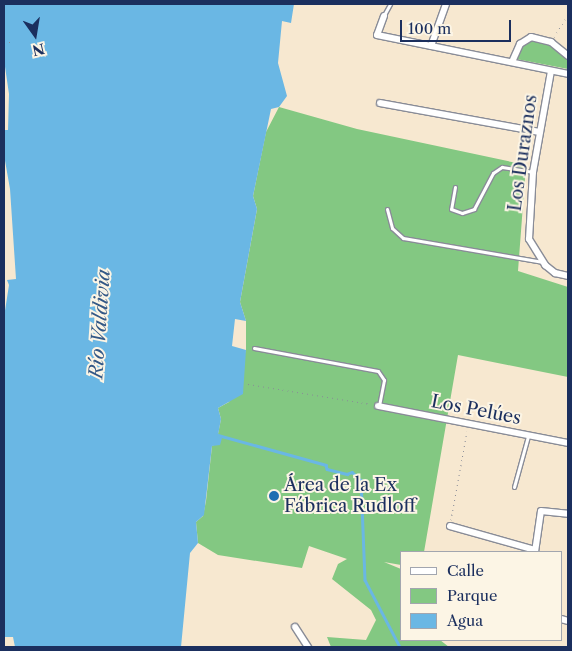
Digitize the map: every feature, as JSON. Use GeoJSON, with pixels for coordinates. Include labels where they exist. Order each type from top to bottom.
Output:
{"type":"FeatureCollection","features":[{"type":"Feature","properties":{"kind":"street"},"geometry":{"type":"LineString","coordinates":[[431,46],[446,4]]}},
{"type":"Feature","properties":{"kind":"street"},"geometry":{"type":"LineString","coordinates":[[384,16],[377,35],[568,74]]}},
{"type":"Feature","properties":{"kind":"street"},"geometry":{"type":"LineString","coordinates":[[512,62],[520,44],[531,37],[551,42],[568,56]]}},
{"type":"Feature","properties":{"kind":"street","name":"Los Duraznos"},"geometry":{"type":"LineString","coordinates":[[543,262],[529,239],[533,172],[551,70]]}},
{"type":"Feature","properties":{"kind":"street"},"geometry":{"type":"LineString","coordinates":[[380,103],[539,132]]}},
{"type":"Feature","properties":{"kind":"street"},"geometry":{"type":"LineString","coordinates":[[543,262],[555,273],[568,276]]}},
{"type":"Feature","properties":{"kind":"street","name":"Los Pelúes"},"geometry":{"type":"LineString","coordinates":[[378,406],[568,443]]}},
{"type":"Feature","properties":{"kind":"street"},"geometry":{"type":"LineString","coordinates":[[450,526],[535,551],[541,512],[548,510],[568,514]]}},
{"type":"Feature","properties":{"kind":"street"},"geometry":{"type":"LineString","coordinates":[[294,627],[308,647]]}},
{"type":"Feature","properties":{"kind":"lane"},"geometry":{"type":"LineString","coordinates":[[384,16],[390,4]]}},
{"type":"Feature","properties":{"kind":"lane"},"geometry":{"type":"LineString","coordinates":[[455,187],[451,209],[462,213],[474,209],[493,173],[502,167],[533,172]]}},
{"type":"Feature","properties":{"kind":"lane"},"geometry":{"type":"LineString","coordinates":[[387,209],[392,228],[403,238],[543,262]]}},
{"type":"Feature","properties":{"kind":"lane"},"geometry":{"type":"LineString","coordinates":[[254,348],[378,371],[384,380],[378,406]]}},
{"type":"Feature","properties":{"kind":"lane"},"geometry":{"type":"LineString","coordinates":[[514,488],[528,435]]}},
{"type":"Feature","properties":{"kind":"path"},"geometry":{"type":"LineString","coordinates":[[551,42],[568,15]]}},
{"type":"Feature","properties":{"kind":"path"},"geometry":{"type":"LineString","coordinates":[[4,42],[13,42]]}},
{"type":"Feature","properties":{"kind":"path"},"geometry":{"type":"LineString","coordinates":[[248,384],[378,406]]}},
{"type":"Feature","properties":{"kind":"path"},"geometry":{"type":"LineString","coordinates":[[450,526],[468,424]]}},
{"type":"Feature","properties":{"kind":"green space"},"geometry":{"type":"Polygon","coordinates":[[[532,39],[544,40],[568,60],[568,69],[516,59],[523,45],[532,39]]]}},
{"type":"Feature","properties":{"kind":"green space"},"geometry":{"type":"Polygon","coordinates":[[[279,107],[357,129],[526,165],[518,271],[568,287],[568,377],[458,355],[424,551],[400,551],[400,565],[384,562],[400,569],[400,641],[441,641],[449,647],[331,647],[327,637],[366,640],[376,620],[371,610],[332,579],[338,564],[347,559],[309,546],[302,568],[218,555],[198,543],[196,522],[203,516],[206,501],[212,446],[216,444],[221,419],[218,408],[229,402],[246,350],[246,321],[240,302],[257,209],[253,196],[266,132],[279,107]]]}},
{"type":"Feature","properties":{"kind":"water","name":"Río Valdivia"},"geometry":{"type":"Polygon","coordinates":[[[4,4],[294,4],[291,23],[282,21],[278,63],[287,96],[279,107],[271,109],[253,196],[257,209],[240,302],[246,321],[235,319],[232,346],[246,350],[243,394],[218,408],[221,419],[218,435],[222,438],[220,445],[212,446],[204,515],[196,522],[198,543],[190,553],[181,647],[15,647],[13,637],[4,637],[4,317],[9,285],[7,280],[16,279],[10,189],[4,155],[4,130],[8,130],[9,94],[4,60],[4,4]]]}},
{"type":"Feature","properties":{"kind":"waterway"},"geometry":{"type":"LineString","coordinates":[[218,435],[326,465],[327,469],[347,474],[352,472],[361,480],[365,580],[400,647]]}},
{"type":"Feature","properties":{"kind":"place","name":"Área de la Ex Fábrica Rudloff"},"geometry":{"type":"Point","coordinates":[274,496]}}]}
